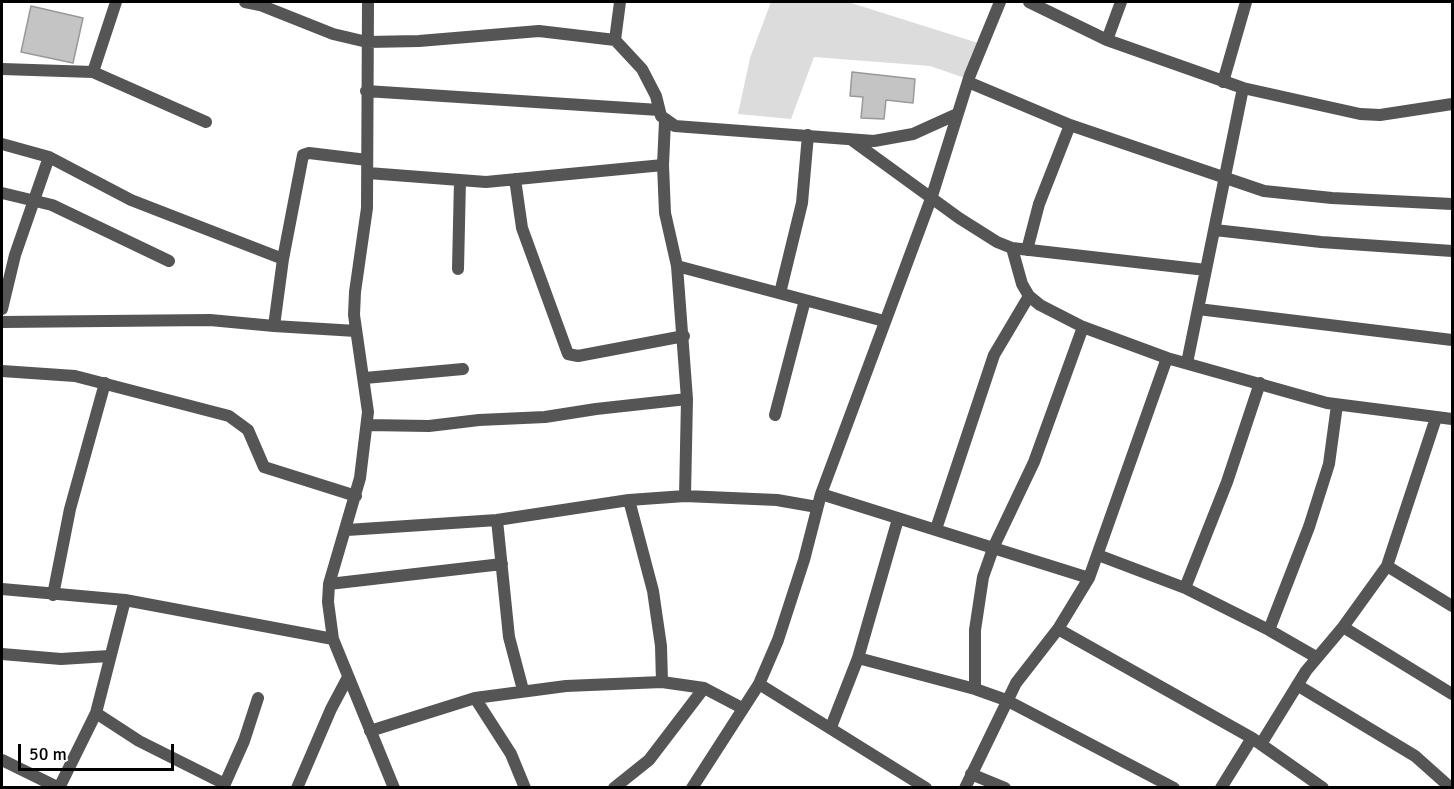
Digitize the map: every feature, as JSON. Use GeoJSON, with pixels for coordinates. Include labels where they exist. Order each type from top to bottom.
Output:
{"type":"FeatureCollection","features":[{"type":"Feature","properties":{"kind":"street"},"geometry":{"type":"LineString","coordinates":[[93,72],[116,2]]}},
{"type":"Feature","properties":{"kind":"street"},"geometry":{"type":"LineString","coordinates":[[245,2],[260,3],[333,34],[367,42],[419,41],[539,31],[615,40],[650,81],[665,122],[663,165],[665,213],[677,266],[684,336],[687,399],[685,496]]}},
{"type":"Feature","properties":{"kind":"street"},"geometry":{"type":"LineString","coordinates":[[368,2],[367,208],[355,292],[356,331],[365,378],[367,425],[356,495],[330,584],[328,602],[333,639],[394,788]]}},
{"type":"Feature","properties":{"kind":"street"},"geometry":{"type":"LineString","coordinates":[[615,40],[620,2]]}},
{"type":"Feature","properties":{"kind":"street"},"geometry":{"type":"LineString","coordinates":[[692,788],[759,684],[791,606],[821,494],[932,196],[968,82],[1000,2]]}},
{"type":"Feature","properties":{"kind":"street"},"geometry":{"type":"LineString","coordinates":[[1029,2],[1107,40],[1243,88],[1360,114],[1380,115],[1452,104]]}},
{"type":"Feature","properties":{"kind":"street"},"geometry":{"type":"LineString","coordinates":[[1107,40],[1121,2]]}},
{"type":"Feature","properties":{"kind":"street"},"geometry":{"type":"LineString","coordinates":[[1223,82],[1246,2]]}},
{"type":"Feature","properties":{"kind":"street"},"geometry":{"type":"LineString","coordinates":[[2,69],[93,72],[206,123]]}},
{"type":"Feature","properties":{"kind":"street"},"geometry":{"type":"LineString","coordinates":[[968,82],[1070,125],[1264,191],[1452,204]]}},
{"type":"Feature","properties":{"kind":"street"},"geometry":{"type":"LineString","coordinates":[[1187,363],[1243,88]]}},
{"type":"Feature","properties":{"kind":"street"},"geometry":{"type":"LineString","coordinates":[[366,91],[659,110]]}},
{"type":"Feature","properties":{"kind":"street"},"geometry":{"type":"LineString","coordinates":[[665,122],[686,128],[808,135],[853,141],[895,139],[956,115]]}},
{"type":"Feature","properties":{"kind":"street"},"geometry":{"type":"LineString","coordinates":[[1027,250],[1039,204],[1070,125]]}},
{"type":"Feature","properties":{"kind":"street"},"geometry":{"type":"LineString","coordinates":[[780,293],[802,203],[808,135]]}},
{"type":"Feature","properties":{"kind":"street"},"geometry":{"type":"LineString","coordinates":[[853,141],[932,196],[959,218],[997,242],[1012,248],[1206,270]]}},
{"type":"Feature","properties":{"kind":"street"},"geometry":{"type":"LineString","coordinates":[[2,144],[49,157],[131,200],[283,259]]}},
{"type":"Feature","properties":{"kind":"street"},"geometry":{"type":"LineString","coordinates":[[274,326],[283,259],[303,155],[309,153],[367,160]]}},
{"type":"Feature","properties":{"kind":"street"},"geometry":{"type":"LineString","coordinates":[[2,309],[3,291],[33,198],[49,157]]}},
{"type":"Feature","properties":{"kind":"street"},"geometry":{"type":"LineString","coordinates":[[368,173],[486,182],[663,165]]}},
{"type":"Feature","properties":{"kind":"street"},"geometry":{"type":"LineString","coordinates":[[515,179],[522,228],[568,354],[578,356],[684,336]]}},
{"type":"Feature","properties":{"kind":"street"},"geometry":{"type":"LineString","coordinates":[[458,269],[460,180]]}},
{"type":"Feature","properties":{"kind":"street"},"geometry":{"type":"LineString","coordinates":[[2,193],[33,198],[169,261]]}},
{"type":"Feature","properties":{"kind":"street"},"geometry":{"type":"LineString","coordinates":[[1215,230],[1321,242],[1452,250]]}},
{"type":"Feature","properties":{"kind":"street"},"geometry":{"type":"LineString","coordinates":[[1012,248],[1022,284],[1029,296],[1040,305],[1083,327],[1167,358],[1337,405],[1452,419]]}},
{"type":"Feature","properties":{"kind":"street"},"geometry":{"type":"LineString","coordinates":[[677,266],[884,321]]}},
{"type":"Feature","properties":{"kind":"street"},"geometry":{"type":"LineString","coordinates":[[936,528],[994,355],[1029,296]]}},
{"type":"Feature","properties":{"kind":"street"},"geometry":{"type":"LineString","coordinates":[[775,415],[805,300]]}},
{"type":"Feature","properties":{"kind":"street"},"geometry":{"type":"LineString","coordinates":[[1198,309],[1452,340]]}},
{"type":"Feature","properties":{"kind":"street"},"geometry":{"type":"LineString","coordinates":[[2,322],[210,320],[356,331]]}},
{"type":"Feature","properties":{"kind":"street"},"geometry":{"type":"LineString","coordinates":[[975,689],[978,606],[982,577],[994,546],[1034,462],[1083,327]]}},
{"type":"Feature","properties":{"kind":"street"},"geometry":{"type":"LineString","coordinates":[[965,788],[1006,700],[1026,667],[1058,629],[1089,578],[1167,358]]}},
{"type":"Feature","properties":{"kind":"street"},"geometry":{"type":"LineString","coordinates":[[365,378],[463,369]]}},
{"type":"Feature","properties":{"kind":"street"},"geometry":{"type":"LineString","coordinates":[[2,371],[64,375],[105,383],[229,416],[248,430],[264,467],[356,495]]}},
{"type":"Feature","properties":{"kind":"street"},"geometry":{"type":"LineString","coordinates":[[53,595],[70,509],[105,383]]}},
{"type":"Feature","properties":{"kind":"street"},"geometry":{"type":"LineString","coordinates":[[1185,588],[1227,482],[1260,383]]}},
{"type":"Feature","properties":{"kind":"street"},"geometry":{"type":"LineString","coordinates":[[367,425],[440,425],[478,420],[545,417],[687,399]]}},
{"type":"Feature","properties":{"kind":"street"},"geometry":{"type":"LineString","coordinates":[[1269,630],[1309,527],[1329,464],[1337,405]]}},
{"type":"Feature","properties":{"kind":"street"},"geometry":{"type":"LineString","coordinates":[[1221,788],[1316,657],[1343,627],[1387,566],[1436,418]]}},
{"type":"Feature","properties":{"kind":"street"},"geometry":{"type":"LineString","coordinates":[[821,494],[994,546],[1089,578]]}},
{"type":"Feature","properties":{"kind":"street"},"geometry":{"type":"LineString","coordinates":[[347,530],[497,520],[629,500],[685,496],[777,500],[817,507]]}},
{"type":"Feature","properties":{"kind":"street"},"geometry":{"type":"LineString","coordinates":[[629,500],[653,591],[661,646],[662,681]]}},
{"type":"Feature","properties":{"kind":"street"},"geometry":{"type":"LineString","coordinates":[[831,727],[858,658],[873,599],[898,519]]}},
{"type":"Feature","properties":{"kind":"street"},"geometry":{"type":"LineString","coordinates":[[497,520],[509,637],[524,690]]}},
{"type":"Feature","properties":{"kind":"street"},"geometry":{"type":"LineString","coordinates":[[1098,555],[1185,588],[1269,630],[1316,657]]}},
{"type":"Feature","properties":{"kind":"street"},"geometry":{"type":"LineString","coordinates":[[330,584],[502,564]]}},
{"type":"Feature","properties":{"kind":"street"},"geometry":{"type":"LineString","coordinates":[[1387,566],[1452,606]]}},
{"type":"Feature","properties":{"kind":"street"},"geometry":{"type":"LineString","coordinates":[[2,589],[125,600],[333,639]]}},
{"type":"Feature","properties":{"kind":"street"},"geometry":{"type":"LineString","coordinates":[[2,760],[59,788],[96,713],[125,600]]}},
{"type":"Feature","properties":{"kind":"street"},"geometry":{"type":"LineString","coordinates":[[1343,627],[1452,694]]}},
{"type":"Feature","properties":{"kind":"street"},"geometry":{"type":"LineString","coordinates":[[1058,629],[1257,741],[1323,788]]}},
{"type":"Feature","properties":{"kind":"street"},"geometry":{"type":"LineString","coordinates":[[2,654],[61,659],[110,656]]}},
{"type":"Feature","properties":{"kind":"street"},"geometry":{"type":"LineString","coordinates":[[858,658],[975,689],[1006,700],[1174,788]]}},
{"type":"Feature","properties":{"kind":"street"},"geometry":{"type":"LineString","coordinates":[[297,788],[331,709],[348,677]]}},
{"type":"Feature","properties":{"kind":"street"},"geometry":{"type":"LineString","coordinates":[[370,731],[475,698],[524,690],[662,681],[704,688],[742,708]]}},
{"type":"Feature","properties":{"kind":"street"},"geometry":{"type":"LineString","coordinates":[[759,684],[926,788]]}},
{"type":"Feature","properties":{"kind":"street"},"geometry":{"type":"LineString","coordinates":[[1297,685],[1415,756],[1451,788]]}},
{"type":"Feature","properties":{"kind":"street"},"geometry":{"type":"LineString","coordinates":[[614,788],[649,760],[704,688]]}},
{"type":"Feature","properties":{"kind":"street"},"geometry":{"type":"LineString","coordinates":[[96,713],[139,741],[224,786],[244,741],[258,698]]}},
{"type":"Feature","properties":{"kind":"street"},"geometry":{"type":"LineString","coordinates":[[475,698],[511,754],[525,788]]}},
{"type":"Feature","properties":{"kind":"street"},"geometry":{"type":"LineString","coordinates":[[971,774],[1005,788]]}},
{"type":"Feature","properties":{"kind":"shaded area"},"geometry":{"type":"Polygon","coordinates":[[[771,2],[848,2],[978,43],[965,78],[930,66],[814,57],[791,119],[738,114],[750,58],[771,2]]]}},
{"type":"Feature","properties":{"kind":"building"},"geometry":{"type":"Polygon","coordinates":[[[31,6],[83,18],[73,63],[21,52],[31,6]]]}},
{"type":"Feature","properties":{"kind":"building"},"geometry":{"type":"Polygon","coordinates":[[[852,72],[915,79],[913,103],[886,100],[884,119],[861,118],[863,97],[850,96],[852,72]]]}}]}
